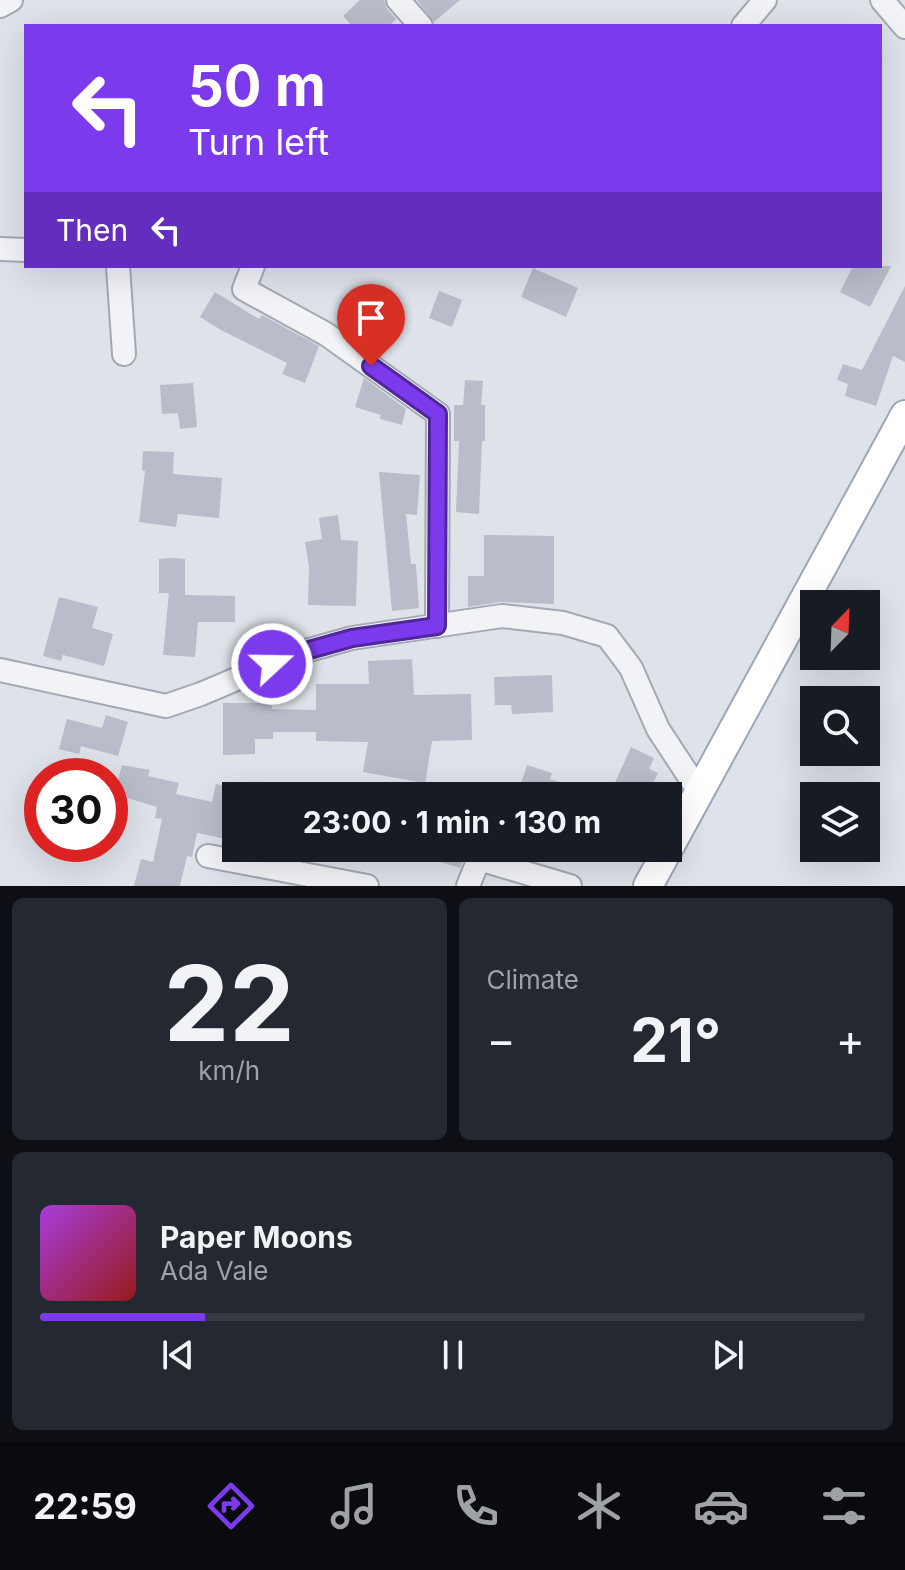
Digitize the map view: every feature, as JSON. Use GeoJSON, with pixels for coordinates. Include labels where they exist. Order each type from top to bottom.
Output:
{"type":"FeatureCollection","features":[{"type":"Feature","properties":{"kind":"main road"},"geometry":{"type":"LineString","coordinates":[[648,886],[905,415]]}},
{"type":"Feature","properties":{"kind":"street"},"geometry":{"type":"LineString","coordinates":[[0,6],[11,0]]}},
{"type":"Feature","properties":{"kind":"street"},"geometry":{"type":"LineString","coordinates":[[398,0],[419,24]]}},
{"type":"Feature","properties":{"kind":"street"},"geometry":{"type":"LineString","coordinates":[[745,24],[765,0]]}},
{"type":"Feature","properties":{"kind":"street"},"geometry":{"type":"LineString","coordinates":[[882,0],[905,27]]}},
{"type":"Feature","properties":{"kind":"street"},"geometry":{"type":"LineString","coordinates":[[0,249],[24,250]]}},
{"type":"Feature","properties":{"kind":"street"},"geometry":{"type":"LineString","coordinates":[[118,268],[124,354]]}},
{"type":"Feature","properties":{"kind":"street"},"geometry":{"type":"LineString","coordinates":[[252,268],[244,289],[326,334],[438,414],[437,626]]}},
{"type":"Feature","properties":{"kind":"street"},"geometry":{"type":"LineString","coordinates":[[0,670],[166,706],[295,654],[352,638],[502,616],[563,623],[607,636],[631,668],[658,729],[700,793]]}},
{"type":"Feature","properties":{"kind":"street"},"geometry":{"type":"LineString","coordinates":[[208,856],[367,886]]}},
{"type":"Feature","properties":{"kind":"street"},"geometry":{"type":"LineString","coordinates":[[468,886],[479,859],[570,886]]}},
{"type":"Feature","properties":{"kind":"building"},"geometry":{"type":"Polygon","coordinates":[[[360,0],[384,0],[396,19],[391,24],[350,24],[343,16],[360,0]]]}},
{"type":"Feature","properties":{"kind":"building"},"geometry":{"type":"Polygon","coordinates":[[[417,0],[460,0],[434,22],[417,0]]]}},
{"type":"Feature","properties":{"kind":"building"},"geometry":{"type":"Polygon","coordinates":[[[891,266],[870,307],[840,292],[852,268],[891,266]]]}},
{"type":"Feature","properties":{"kind":"building"},"geometry":{"type":"Polygon","coordinates":[[[533,268],[578,288],[566,317],[521,297],[533,268]]]}},
{"type":"Feature","properties":{"kind":"building"},"geometry":{"type":"Polygon","coordinates":[[[905,286],[905,362],[893,356],[876,406],[845,396],[848,384],[837,380],[843,364],[862,370],[905,286]]]}},
{"type":"Feature","properties":{"kind":"building"},"geometry":{"type":"Polygon","coordinates":[[[439,291],[462,300],[452,327],[429,318],[439,291]]]}},
{"type":"Feature","properties":{"kind":"building"},"geometry":{"type":"Polygon","coordinates":[[[215,292],[259,319],[262,315],[319,346],[305,383],[282,374],[287,363],[200,317],[215,292]]]}},
{"type":"Feature","properties":{"kind":"building"},"geometry":{"type":"Polygon","coordinates":[[[364,378],[406,409],[402,425],[355,407],[364,378]]]}},
{"type":"Feature","properties":{"kind":"building"},"geometry":{"type":"Polygon","coordinates":[[[465,380],[483,381],[481,405],[485,405],[485,441],[482,441],[479,514],[456,512],[459,441],[454,441],[454,405],[463,405],[465,380]]]}},
{"type":"Feature","properties":{"kind":"building"},"geometry":{"type":"Polygon","coordinates":[[[193,383],[197,427],[180,429],[178,413],[162,414],[160,385],[193,383]]]}},
{"type":"Feature","properties":{"kind":"building"},"geometry":{"type":"Polygon","coordinates":[[[143,451],[174,452],[173,474],[222,478],[219,518],[178,514],[176,527],[139,522],[145,471],[142,470],[143,451]]]}},
{"type":"Feature","properties":{"kind":"building"},"geometry":{"type":"Polygon","coordinates":[[[379,472],[420,475],[417,515],[406,514],[411,564],[416,564],[419,608],[392,611],[379,472]]]}},
{"type":"Feature","properties":{"kind":"building"},"geometry":{"type":"Polygon","coordinates":[[[338,515],[341,540],[358,541],[356,606],[308,605],[309,567],[305,542],[322,539],[319,518],[338,515]]]}},
{"type":"Feature","properties":{"kind":"building"},"geometry":{"type":"Polygon","coordinates":[[[484,535],[554,536],[554,604],[500,602],[468,607],[468,576],[484,576],[484,535]]]}},
{"type":"Feature","properties":{"kind":"building"},"geometry":{"type":"Polygon","coordinates":[[[159,559],[185,559],[185,595],[235,596],[235,622],[198,622],[195,657],[163,655],[169,593],[159,593],[159,559]]]}},
{"type":"Feature","properties":{"kind":"building"},"geometry":{"type":"Polygon","coordinates":[[[59,597],[98,607],[92,628],[113,634],[104,666],[63,655],[61,661],[43,656],[59,597]]]}},
{"type":"Feature","properties":{"kind":"building"},"geometry":{"type":"Polygon","coordinates":[[[412,659],[414,695],[471,694],[472,740],[432,741],[425,782],[363,772],[368,742],[316,741],[316,732],[273,732],[273,739],[255,739],[255,754],[223,755],[223,703],[272,703],[272,709],[316,710],[316,684],[369,684],[368,661],[412,659]]]}},
{"type":"Feature","properties":{"kind":"building"},"geometry":{"type":"Polygon","coordinates":[[[552,675],[553,712],[512,714],[511,705],[495,705],[494,677],[552,675]]]}},
{"type":"Feature","properties":{"kind":"building"},"geometry":{"type":"Polygon","coordinates":[[[106,715],[128,722],[118,756],[81,746],[79,754],[59,749],[67,719],[102,728],[106,715]]]}},
{"type":"Feature","properties":{"kind":"building"},"geometry":{"type":"Polygon","coordinates":[[[631,747],[654,758],[649,769],[658,773],[654,782],[615,782],[631,747]]]}},
{"type":"Feature","properties":{"kind":"building"},"geometry":{"type":"Polygon","coordinates":[[[527,765],[552,773],[550,779],[559,782],[522,782],[527,765]]]}},
{"type":"Feature","properties":{"kind":"building"},"geometry":{"type":"Polygon","coordinates":[[[128,766],[150,770],[148,776],[179,783],[176,794],[212,802],[216,784],[222,786],[222,838],[197,833],[192,857],[187,856],[180,886],[134,886],[141,859],[153,862],[162,819],[155,818],[157,807],[128,798],[128,766]]]}},
{"type":"Feature","properties":{"kind":"building"},"geometry":{"type":"Polygon","coordinates":[[[441,862],[462,862],[460,868],[441,862]]]}},
{"type":"Feature","properties":{"kind":"route"},"geometry":{"type":"LineString","coordinates":[[272,664],[295,654],[352,638],[437,626],[438,414],[371,366]]}}]}
